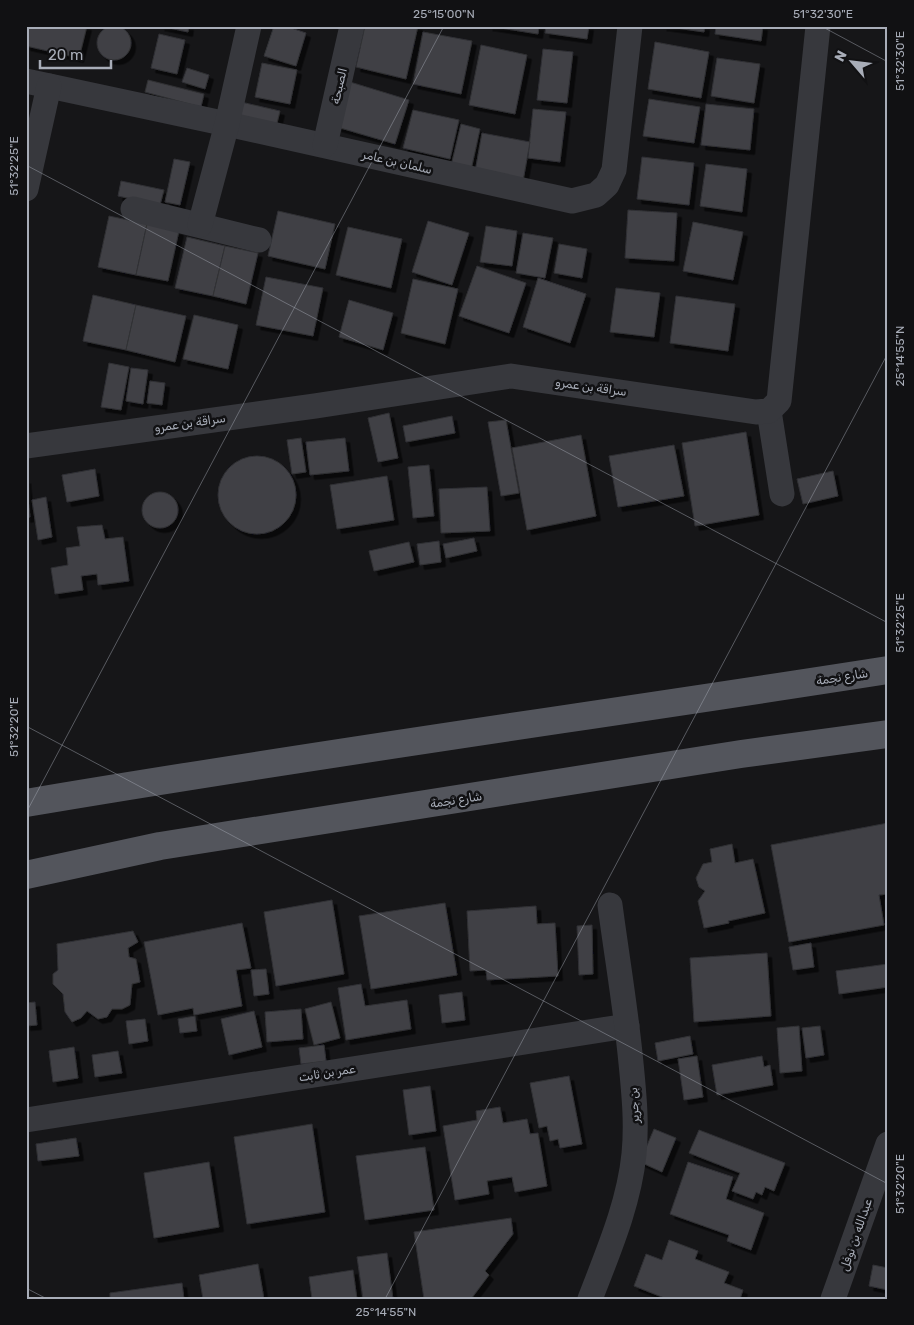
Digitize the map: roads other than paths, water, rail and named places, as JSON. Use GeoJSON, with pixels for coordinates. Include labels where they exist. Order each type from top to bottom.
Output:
{"type":"FeatureCollection","features":[{"type":"Feature","properties":{"kind":"main road","name":"شارع نجمة"},"geometry":{"type":"LineString","coordinates":[[26,803],[158,781],[888,670]]}},
{"type":"Feature","properties":{"kind":"main road","name":"شارع نجمة"},"geometry":{"type":"LineString","coordinates":[[26,875],[160,846],[741,754],[888,734]]}},
{"type":"Feature","properties":{"kind":"street"},"geometry":{"type":"LineString","coordinates":[[200,225],[227,124],[249,26]]}},
{"type":"Feature","properties":{"kind":"street","name":"الصبحة"},"geometry":{"type":"LineString","coordinates":[[325,145],[352,26]]}},
{"type":"Feature","properties":{"kind":"street","name":"سلمان بن عامر"},"geometry":{"type":"LineString","coordinates":[[38,83],[572,201],[596,195],[607,186],[614,170],[630,26]]}},
{"type":"Feature","properties":{"kind":"street"},"geometry":{"type":"LineString","coordinates":[[782,494],[769,411],[779,401],[818,26]]}},
{"type":"Feature","properties":{"kind":"street"},"geometry":{"type":"LineString","coordinates":[[26,189],[38,83]]}},
{"type":"Feature","properties":{"kind":"street"},"geometry":{"type":"LineString","coordinates":[[133,209],[259,240]]}},
{"type":"Feature","properties":{"kind":"street","name":"سراقة بن عمرو"},"geometry":{"type":"LineString","coordinates":[[26,446],[315,406],[511,376],[756,412],[769,411]]}},
{"type":"Feature","properties":{"kind":"street","name":"بن جرير"},"geometry":{"type":"LineString","coordinates":[[590,1299],[619,1221],[634,1154],[636,1113],[627,1026],[610,905]]}},
{"type":"Feature","properties":{"kind":"street","name":"عمر بن ثابت"},"geometry":{"type":"LineString","coordinates":[[26,1120],[627,1026]]}},
{"type":"Feature","properties":{"kind":"street","name":"عبدالله بن نوفل"},"geometry":{"type":"LineString","coordinates":[[834,1299],[882,1178],[888,1144]]}}]}
